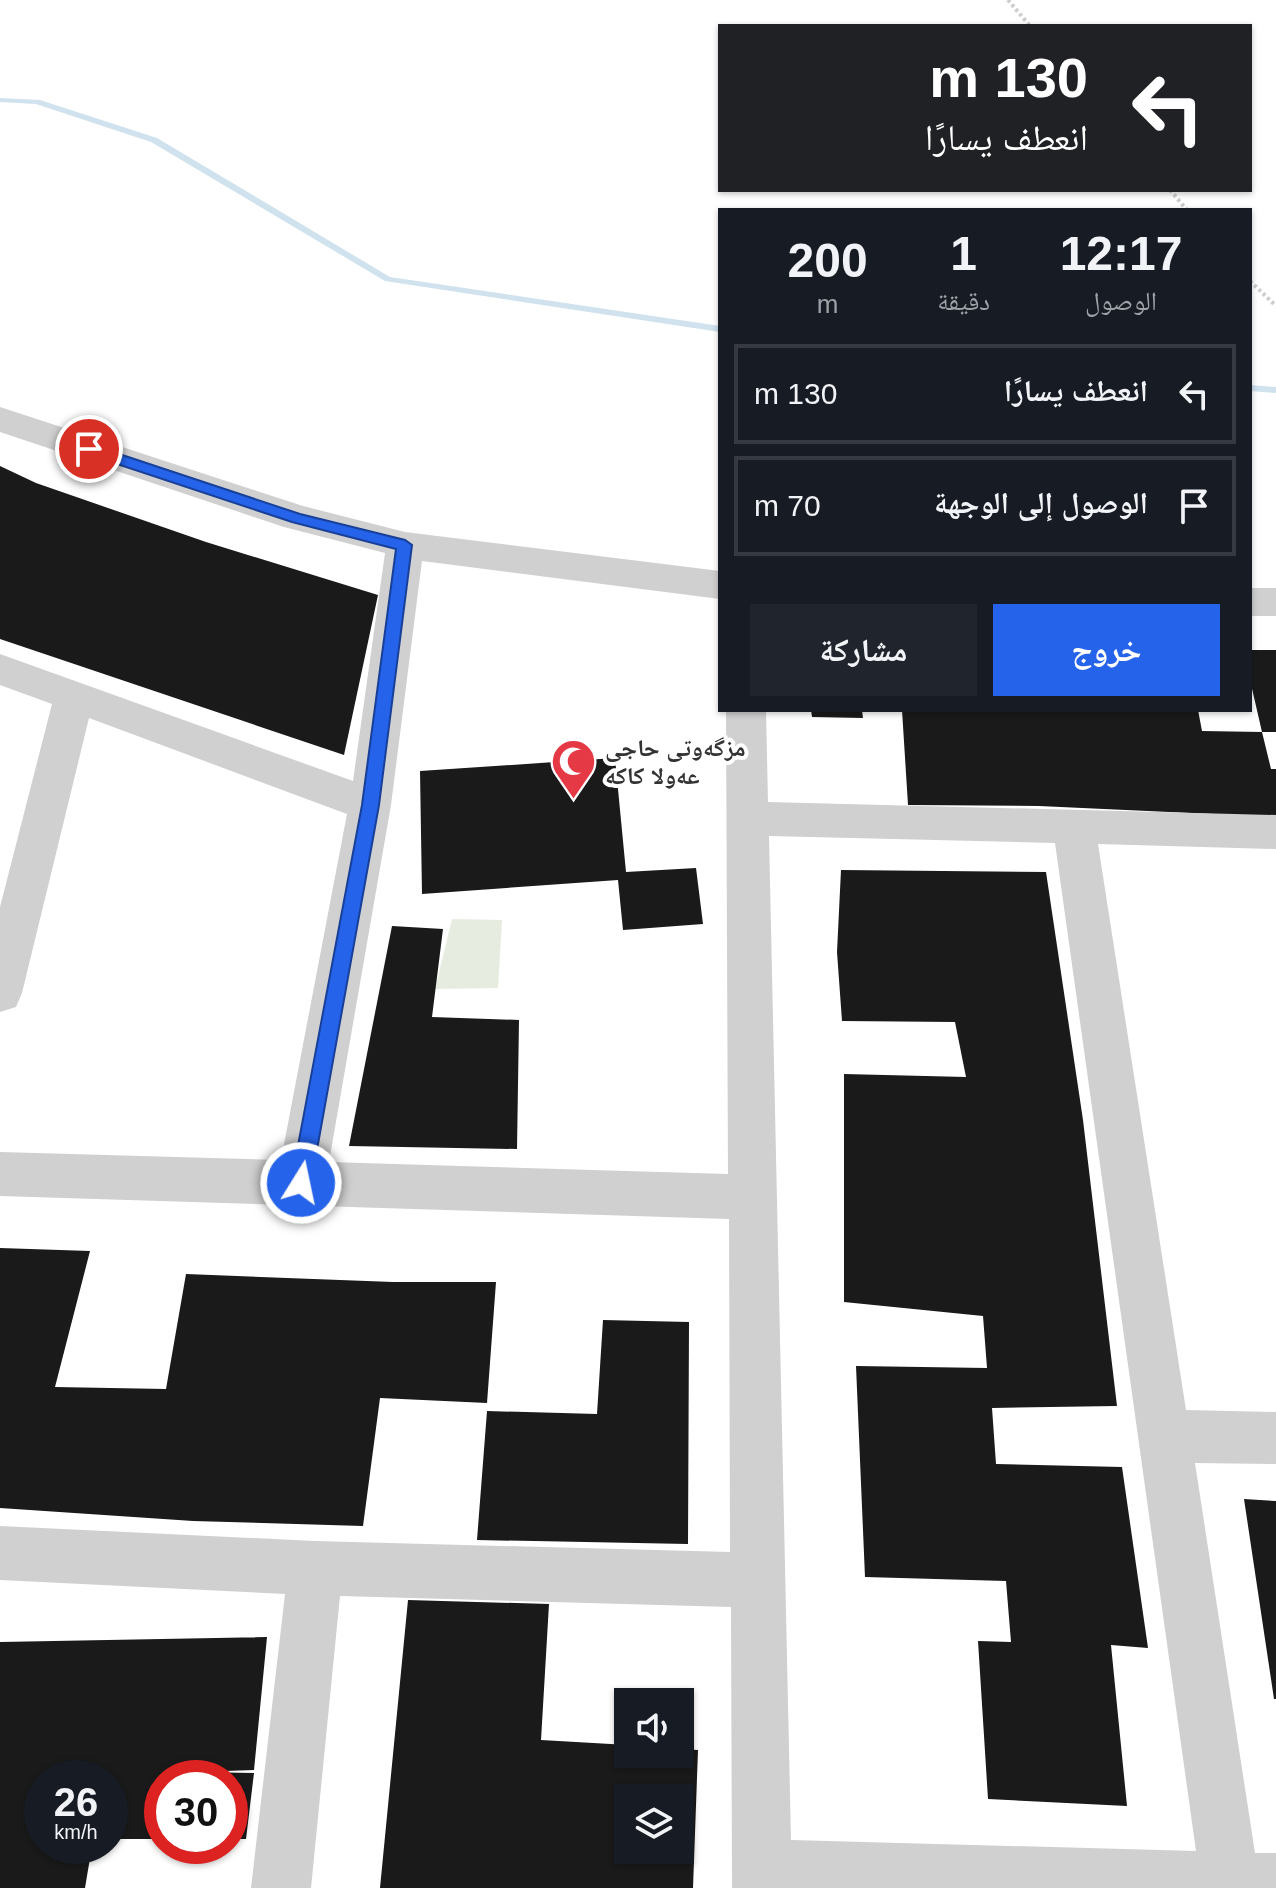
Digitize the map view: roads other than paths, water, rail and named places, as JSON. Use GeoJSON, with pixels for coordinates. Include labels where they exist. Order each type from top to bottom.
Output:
{"type":"FeatureCollection","features":[{"type":"Feature","properties":{"kind":"street"},"geometry":{"type":"LineString","coordinates":[[0,419],[297,518],[405,545],[718,585]]}},
{"type":"Feature","properties":{"kind":"street"},"geometry":{"type":"LineString","coordinates":[[301,1183],[370,805],[405,545]]}},
{"type":"Feature","properties":{"kind":"street"},"geometry":{"type":"LineString","coordinates":[[1252,602],[1276,602]]}},
{"type":"Feature","properties":{"kind":"street"},"geometry":{"type":"LineString","coordinates":[[0,669],[370,805]]}},
{"type":"Feature","properties":{"kind":"street"},"geometry":{"type":"LineString","coordinates":[[0,993],[14,881],[74,698]]}},
{"type":"Feature","properties":{"kind":"street"},"geometry":{"type":"LineString","coordinates":[[746,712],[762,1878],[1253,1882],[1166,1436],[1074,826]]}},
{"type":"Feature","properties":{"kind":"street"},"geometry":{"type":"LineString","coordinates":[[746,818],[1276,832]]}},
{"type":"Feature","properties":{"kind":"street"},"geometry":{"type":"LineString","coordinates":[[0,1174],[753,1197]]}},
{"type":"Feature","properties":{"kind":"street"},"geometry":{"type":"LineString","coordinates":[[1166,1436],[1276,1438]]}},
{"type":"Feature","properties":{"kind":"street"},"geometry":{"type":"LineString","coordinates":[[0,1553],[315,1568],[757,1580]]}},
{"type":"Feature","properties":{"kind":"street"},"geometry":{"type":"LineString","coordinates":[[281,1888],[315,1568]]}},
{"type":"Feature","properties":{"kind":"waterway"},"geometry":{"type":"LineString","coordinates":[[0,100],[37,102],[154,140],[388,279],[718,329]]}},
{"type":"Feature","properties":{"kind":"waterway"},"geometry":{"type":"LineString","coordinates":[[1252,388],[1276,390]]}},
{"type":"Feature","properties":{"kind":"place","name":"مزگەوتی حاجی عەولا کاکە"},"geometry":{"type":"Point","coordinates":[574,800]}}]}
